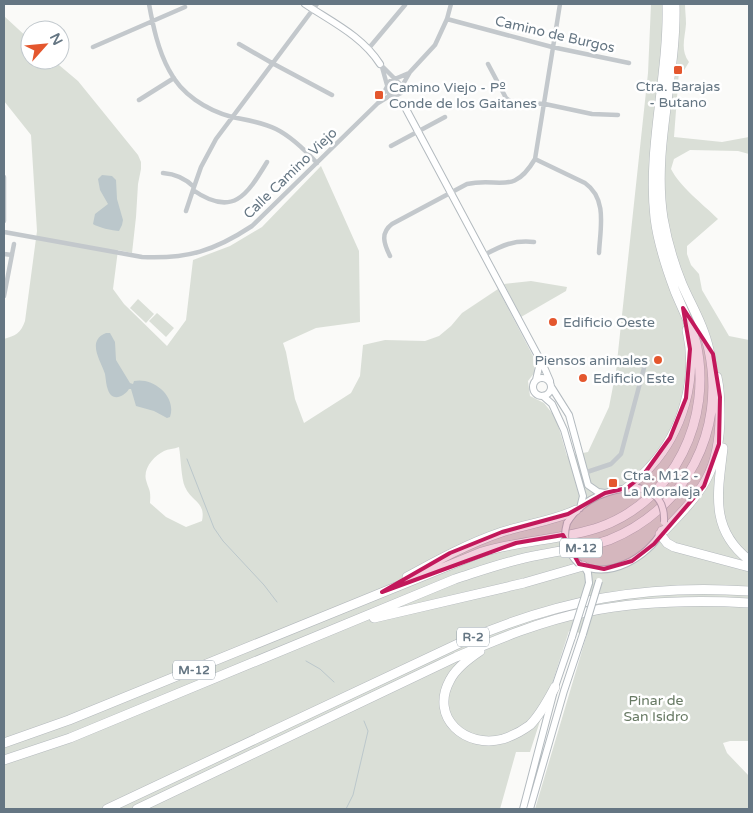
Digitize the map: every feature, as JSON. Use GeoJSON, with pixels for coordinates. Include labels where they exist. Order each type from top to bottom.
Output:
{"type":"FeatureCollection","features":[{"type":"Feature","properties":{"kind":"highway","name":"M-12"},"geometry":{"type":"LineString","coordinates":[[4,743],[87,713],[491,549],[600,527],[626,514],[648,498],[668,476],[683,453],[694,426],[698,412],[700,385],[699,362],[694,336],[661,252],[655,218],[653,186],[668,27],[667,4]]}},
{"type":"Feature","properties":{"kind":"highway","name":"M-12"},"geometry":{"type":"LineString","coordinates":[[4,760],[70,738],[331,632],[455,579],[505,562],[574,549],[607,540],[630,530],[655,513],[677,490],[697,460],[704,445],[713,394],[713,372],[704,332],[672,255],[662,212],[660,177],[673,46],[675,4]]}},
{"type":"Feature","properties":{"kind":"highway"},"geometry":{"type":"LineString","coordinates":[[627,488],[644,474],[657,459],[675,430],[682,410],[688,386],[690,360],[689,340],[683,308]]}},
{"type":"Feature","properties":{"kind":"highway"},"geometry":{"type":"LineString","coordinates":[[708,348],[713,354],[724,439],[718,483],[719,513],[731,541],[738,551],[749,560]]}},
{"type":"Feature","properties":{"kind":"highway"},"geometry":{"type":"LineString","coordinates":[[720,397],[719,444],[711,472],[695,498],[665,530],[662,529],[670,546],[749,567]]}},
{"type":"Feature","properties":{"kind":"highway"},"geometry":{"type":"LineString","coordinates":[[382,592],[446,556],[478,541],[502,532],[555,518],[578,509]]}},
{"type":"Feature","properties":{"kind":"highway"},"geometry":{"type":"LineString","coordinates":[[331,632],[378,616],[524,583],[582,565]]}},
{"type":"Feature","properties":{"kind":"highway","name":"R-2"},"geometry":{"type":"LineString","coordinates":[[108,809],[464,641],[521,619],[588,600],[625,594],[689,589],[749,592]]}},
{"type":"Feature","properties":{"kind":"highway","name":"R-2"},"geometry":{"type":"LineString","coordinates":[[137,809],[456,657],[506,636],[585,612],[666,602],[717,601],[749,603]]}},
{"type":"Feature","properties":{"kind":"highway"},"geometry":{"type":"LineString","coordinates":[[556,687],[540,713],[528,726],[517,733],[495,741],[475,740],[465,736],[454,727],[446,712],[444,698],[450,680],[462,664],[472,656],[511,638],[585,612]]}},
{"type":"Feature","properties":{"kind":"street"},"geometry":{"type":"LineString","coordinates":[[149,4],[162,54],[174,78],[188,95],[217,112],[275,128],[296,142],[317,163]]}},
{"type":"Feature","properties":{"kind":"street"},"geometry":{"type":"LineString","coordinates":[[305,4],[315,6],[369,48],[380,64],[402,86]]}},
{"type":"Feature","properties":{"kind":"street"},"geometry":{"type":"LineString","coordinates":[[451,4],[447,19],[435,45],[410,72],[402,86],[401,93],[406,109],[544,367],[551,385],[569,415],[588,485],[604,493]]}},
{"type":"Feature","properties":{"kind":"street"},"geometry":{"type":"LineString","coordinates":[[390,256],[384,240],[387,228],[392,224],[467,184],[478,181],[505,184],[515,181],[526,172],[535,159],[560,4]]}},
{"type":"Feature","properties":{"kind":"street"},"geometry":{"type":"LineString","coordinates":[[369,48],[404,5]]}},
{"type":"Feature","properties":{"kind":"street"},"geometry":{"type":"LineString","coordinates":[[186,211],[208,154],[232,116],[315,6]]}},
{"type":"Feature","properties":{"kind":"street"},"geometry":{"type":"LineString","coordinates":[[93,47],[185,7]]}},
{"type":"Feature","properties":{"kind":"street","name":"Camino de Burgos"},"geometry":{"type":"LineString","coordinates":[[447,19],[552,47],[629,63]]}},
{"type":"Feature","properties":{"kind":"street"},"geometry":{"type":"LineString","coordinates":[[239,44],[332,95]]}},
{"type":"Feature","properties":{"kind":"street"},"geometry":{"type":"LineString","coordinates":[[380,64],[385,75],[388,94],[406,109]]}},
{"type":"Feature","properties":{"kind":"street"},"geometry":{"type":"LineString","coordinates":[[488,64],[506,98],[514,104],[545,104],[592,114],[618,114]]}},
{"type":"Feature","properties":{"kind":"street"},"geometry":{"type":"LineString","coordinates":[[386,87],[410,72]]}},
{"type":"Feature","properties":{"kind":"street"},"geometry":{"type":"LineString","coordinates":[[139,100],[174,78]]}},
{"type":"Feature","properties":{"kind":"street","name":"Calle Camino Viejo"},"geometry":{"type":"LineString","coordinates":[[378,103],[386,87]]}},
{"type":"Feature","properties":{"kind":"street"},"geometry":{"type":"LineString","coordinates":[[392,96],[401,93]]}},
{"type":"Feature","properties":{"kind":"street","name":"Calle Camino Viejo"},"geometry":{"type":"LineString","coordinates":[[4,232],[142,257],[184,256],[207,250],[230,241],[252,226],[378,103],[392,96]]}},
{"type":"Feature","properties":{"kind":"street"},"geometry":{"type":"LineString","coordinates":[[391,146],[445,117]]}},
{"type":"Feature","properties":{"kind":"street"},"geometry":{"type":"LineString","coordinates":[[535,159],[591,187],[601,208],[599,253]]}},
{"type":"Feature","properties":{"kind":"street"},"geometry":{"type":"LineString","coordinates":[[163,173],[178,176],[213,202],[225,203],[242,196],[250,189],[267,162]]}},
{"type":"Feature","properties":{"kind":"street"},"geometry":{"type":"LineString","coordinates":[[4,177],[4,221]]}},
{"type":"Feature","properties":{"kind":"street"},"geometry":{"type":"LineString","coordinates":[[484,255],[510,243],[518,241],[534,242]]}},
{"type":"Feature","properties":{"kind":"street"},"geometry":{"type":"LineString","coordinates":[[4,296],[14,244]]}},
{"type":"Feature","properties":{"kind":"street"},"geometry":{"type":"LineString","coordinates":[[4,254],[12,255]]}},
{"type":"Feature","properties":{"kind":"street"},"geometry":{"type":"LineString","coordinates":[[523,809],[556,687],[589,583],[588,573],[570,553],[564,540],[564,531],[567,523],[578,509],[583,496],[564,430],[552,404],[533,389],[539,367],[538,356]]}},
{"type":"Feature","properties":{"kind":"street"},"geometry":{"type":"LineString","coordinates":[[584,473],[611,464],[620,454],[644,368],[644,360]]}},
{"type":"Feature","properties":{"kind":"street"},"geometry":{"type":"LineString","coordinates":[[536,380],[543,377],[551,385]]}},
{"type":"Feature","properties":{"kind":"street"},"geometry":{"type":"LineString","coordinates":[[543,396],[549,394],[551,385]]}},
{"type":"Feature","properties":{"kind":"street"},"geometry":{"type":"LineString","coordinates":[[578,509],[604,493],[627,488],[638,488],[649,490],[660,501],[664,513],[662,529],[654,544],[637,558],[621,566],[604,569],[582,565]]}},
{"type":"Feature","properties":{"kind":"street"},"geometry":{"type":"LineString","coordinates":[[530,809],[564,691],[604,569]]}},
{"type":"Feature","properties":{"kind":"highlighted area"},"geometry":{"type":"Polygon","coordinates":[[[683,308],[713,354],[720,397],[719,444],[704,486],[654,544],[632,561],[604,569],[579,564],[563,535],[516,543],[382,592],[450,553],[502,532],[568,514],[605,493],[627,488],[644,474],[670,438],[686,398],[690,349],[683,308]]]}},
{"type":"Feature","properties":{"kind":"green space","name":"Pinar de San Isidro"},"geometry":{"type":"Polygon","coordinates":[[[651,4],[685,4],[684,48],[689,62],[683,72],[679,71],[674,137],[722,142],[749,137],[749,154],[738,151],[690,150],[674,159],[671,169],[686,189],[718,219],[687,246],[687,254],[691,265],[699,274],[702,290],[729,336],[749,340],[749,741],[723,743],[727,753],[749,776],[749,809],[535,809],[587,634],[569,631],[530,752],[516,752],[500,809],[4,809],[4,339],[17,333],[25,321],[37,231],[31,135],[4,101],[4,16],[20,31],[20,70],[65,70],[78,81],[138,155],[141,169],[132,253],[118,250],[113,289],[124,304],[167,346],[186,320],[193,260],[230,246],[262,227],[321,166],[359,251],[360,322],[316,328],[283,343],[295,399],[304,423],[351,393],[360,376],[363,345],[385,340],[425,341],[439,336],[462,313],[498,289],[533,356],[535,372],[528,381],[530,396],[544,403],[556,418],[567,456],[588,452],[609,407],[616,371],[648,73],[651,4]],[[179,447],[166,450],[153,459],[146,471],[146,480],[150,492],[150,503],[166,517],[186,527],[202,521],[203,515],[200,506],[185,487],[179,447]]]}},
{"type":"Feature","properties":{"kind":"green space"},"geometry":{"type":"Polygon","coordinates":[[[531,281],[567,287],[566,291],[521,317],[504,284],[531,281]]]}},
{"type":"Feature","properties":{"kind":"green space"},"geometry":{"type":"Polygon","coordinates":[[[138,299],[154,314],[146,323],[130,308],[138,299]]]}},
{"type":"Feature","properties":{"kind":"green space"},"geometry":{"type":"Polygon","coordinates":[[[157,313],[174,328],[166,337],[149,321],[157,313]]]}},
{"type":"Feature","properties":{"kind":"shaded area"},"geometry":{"type":"Polygon","coordinates":[[[102,175],[112,176],[116,180],[117,199],[123,220],[119,231],[105,229],[93,224],[95,214],[108,204],[100,190],[98,179],[102,175]]]}},
{"type":"Feature","properties":{"kind":"shaded area"},"geometry":{"type":"Polygon","coordinates":[[[106,333],[110,333],[115,342],[116,360],[130,383],[133,384],[134,381],[149,382],[162,390],[170,402],[170,417],[167,418],[154,411],[136,406],[131,389],[118,397],[110,394],[105,374],[96,352],[97,341],[106,333]]]}},
{"type":"Feature","properties":{"kind":"waterway"},"geometry":{"type":"LineString","coordinates":[[187,459],[214,528],[223,541],[264,585],[277,602]]}},
{"type":"Feature","properties":{"kind":"waterway"},"geometry":{"type":"LineString","coordinates":[[306,661],[320,669],[334,682]]}},
{"type":"Feature","properties":{"kind":"waterway"},"geometry":{"type":"LineString","coordinates":[[346,809],[353,795],[368,731],[364,721]]}},
{"type":"Feature","properties":{"kind":"place","name":"Ctra. Barajas - Butano"},"geometry":{"type":"Point","coordinates":[678,70]}},
{"type":"Feature","properties":{"kind":"place","name":"Camino Viejo - Pº Conde de los Gaitanes"},"geometry":{"type":"Point","coordinates":[379,95]}},
{"type":"Feature","properties":{"kind":"place","name":"Edificio Oeste"},"geometry":{"type":"Point","coordinates":[553,322]}},
{"type":"Feature","properties":{"kind":"place","name":"Piensos animales"},"geometry":{"type":"Point","coordinates":[658,360]}},
{"type":"Feature","properties":{"kind":"place","name":"Edificio Este"},"geometry":{"type":"Point","coordinates":[583,378]}},
{"type":"Feature","properties":{"kind":"place","name":"Ctra. M12 - La Moraleja"},"geometry":{"type":"Point","coordinates":[613,483]}}]}
